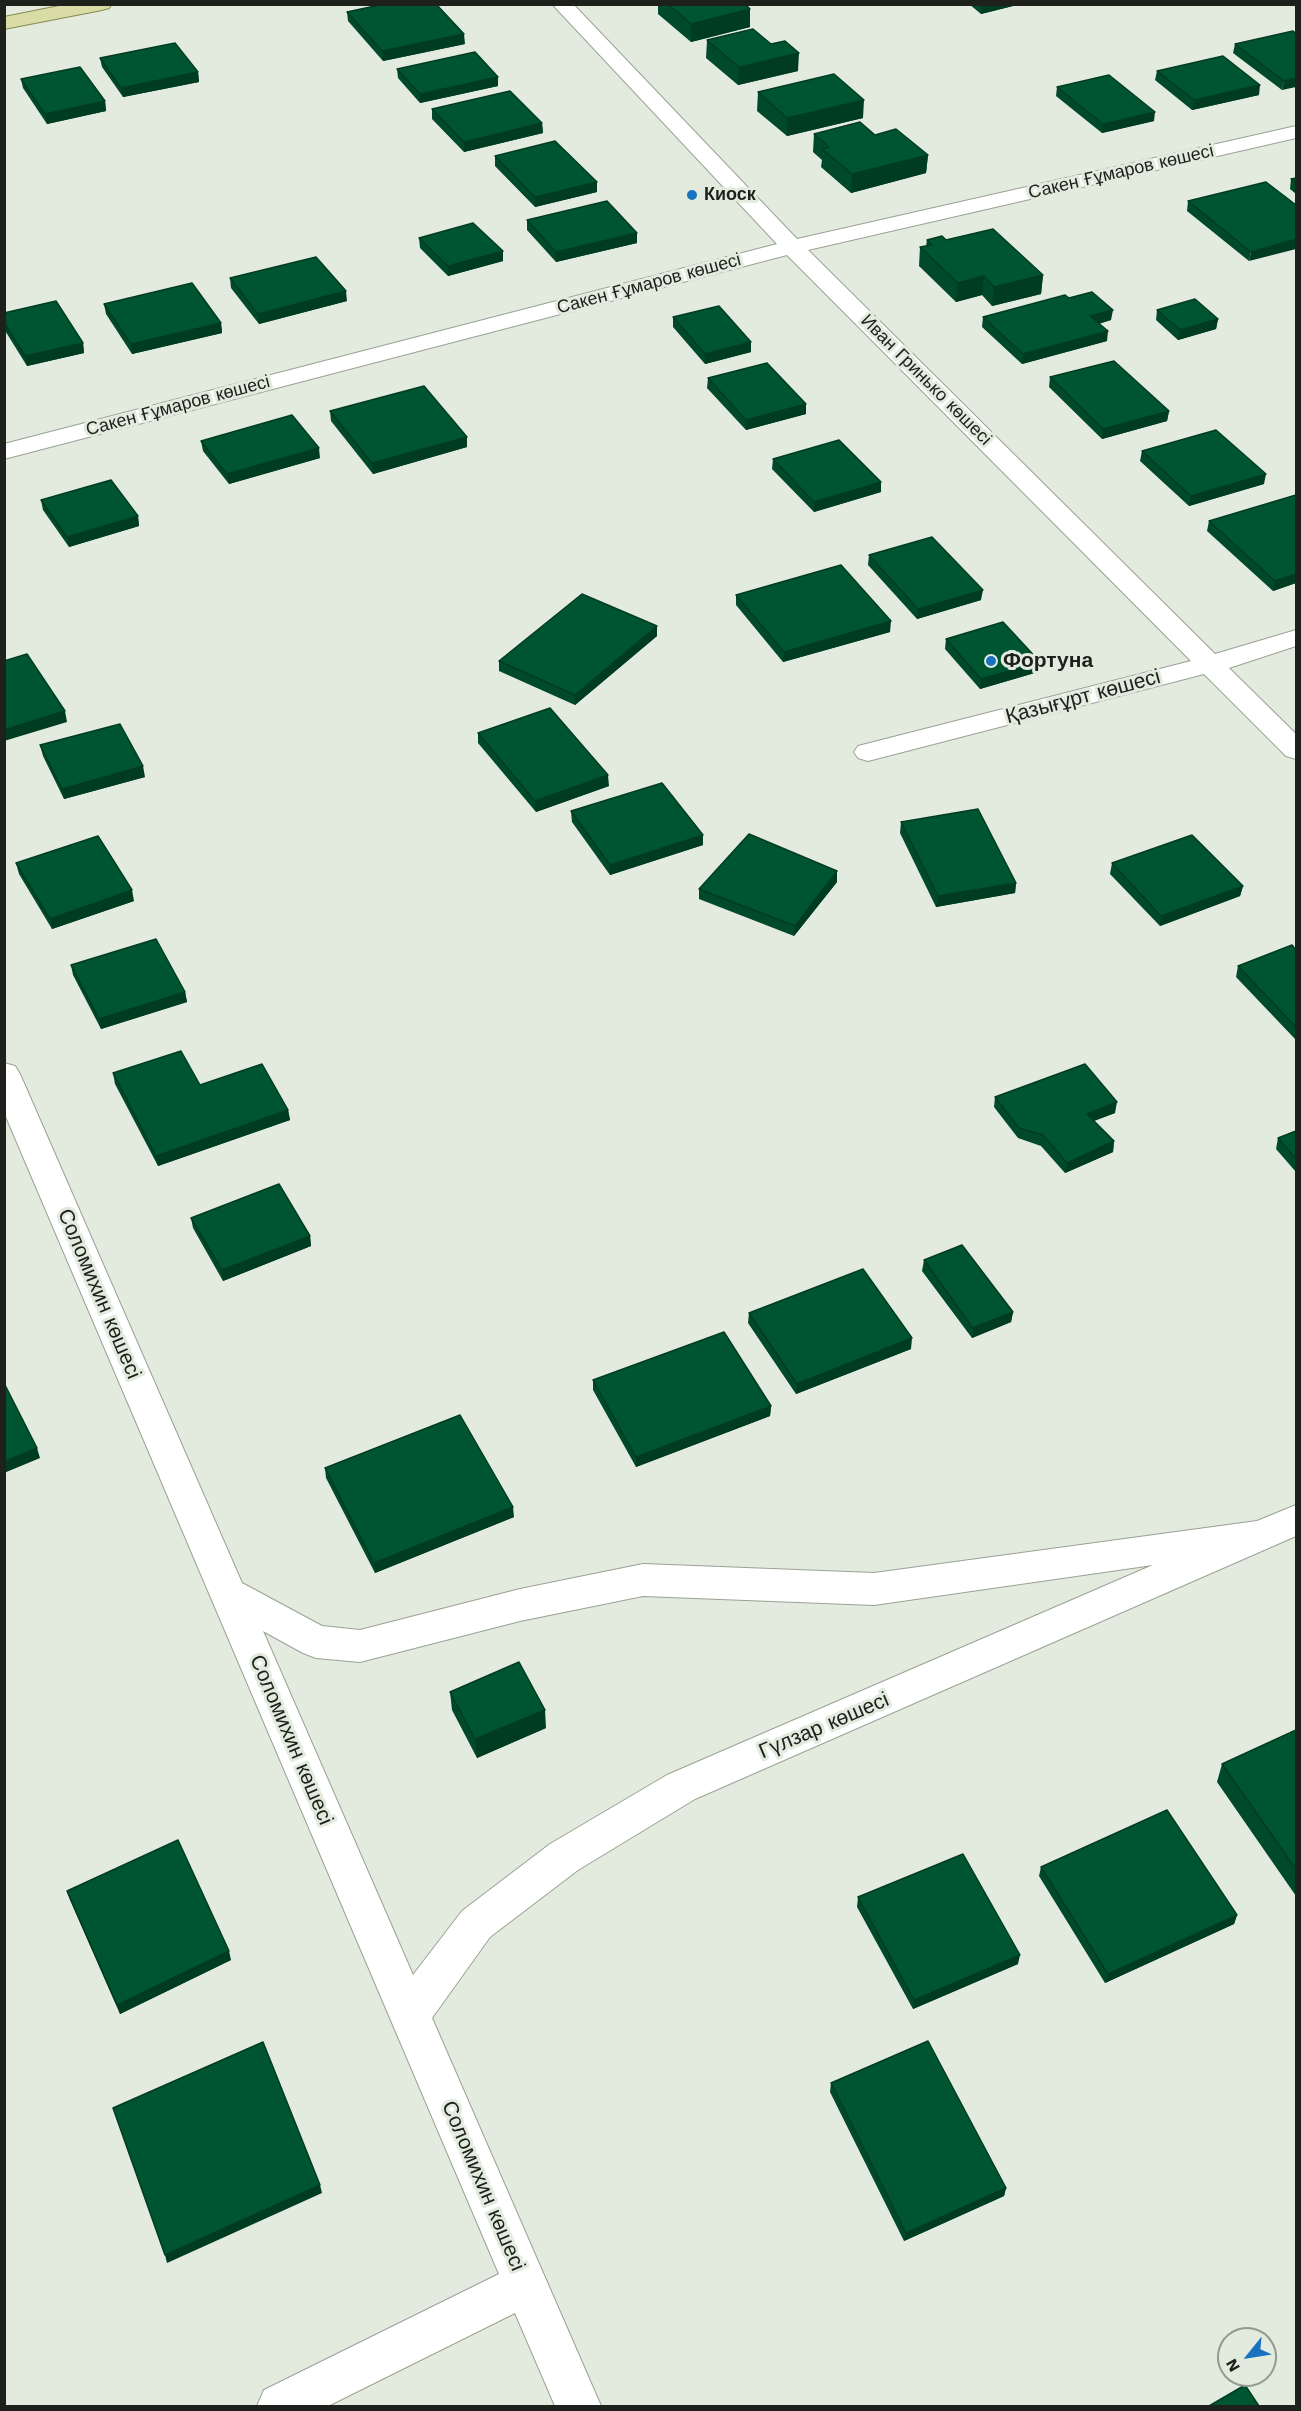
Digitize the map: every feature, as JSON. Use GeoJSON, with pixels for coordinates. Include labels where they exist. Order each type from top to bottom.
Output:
{"type":"FeatureCollection","features":[{"type":"Feature","properties":{"kind":"main road"},"geometry":{"type":"LineString","coordinates":[[4,23],[102,4]]}},
{"type":"Feature","properties":{"kind":"street","name":"Иван Гринько көшесі"},"geometry":{"type":"LineString","coordinates":[[562,4],[792,247],[1296,750]]}},
{"type":"Feature","properties":{"kind":"street","name":"Сакен Ғұмаров көшесі"},"geometry":{"type":"LineString","coordinates":[[4,452],[792,247],[1296,132]]}},
{"type":"Feature","properties":{"kind":"street","name":"Қазығұрт көшесі"},"geometry":{"type":"LineString","coordinates":[[868,752],[1212,664],[1296,638]]}},
{"type":"Feature","properties":{"kind":"street","name":"Соломихин көшесі"},"geometry":{"type":"LineString","coordinates":[[4,1074],[578,2406]]}},
{"type":"Feature","properties":{"kind":"street","name":"Гүлзар көшесі"},"geometry":{"type":"LineString","coordinates":[[409,2015],[476,1924],[564,1857],[681,1787],[1296,1520]]}},
{"type":"Feature","properties":{"kind":"street"},"geometry":{"type":"LineString","coordinates":[[229,1594],[316,1642],[360,1646],[520,1605],[643,1580],[874,1589],[1262,1535]]}},
{"type":"Feature","properties":{"kind":"street"},"geometry":{"type":"LineString","coordinates":[[280,2406],[526,2284]]}},
{"type":"Feature","properties":{"kind":"building"},"geometry":{"type":"Polygon","coordinates":[[[384,4],[436,4],[464,34],[382,51],[347,12],[384,4]]]}},
{"type":"Feature","properties":{"kind":"building"},"geometry":{"type":"Polygon","coordinates":[[[668,4],[745,4],[750,9],[691,24],[668,4]]]}},
{"type":"Feature","properties":{"kind":"building"},"geometry":{"type":"Polygon","coordinates":[[[753,29],[771,44],[785,41],[799,53],[739,67],[707,40],[753,29]]]}},
{"type":"Feature","properties":{"kind":"building"},"geometry":{"type":"Polygon","coordinates":[[[1293,31],[1296,34],[1296,78],[1284,81],[1235,44],[1293,31]]]}},
{"type":"Feature","properties":{"kind":"building"},"geometry":{"type":"Polygon","coordinates":[[[175,43],[198,72],[121,88],[100,58],[175,43]]]}},
{"type":"Feature","properties":{"kind":"building"},"geometry":{"type":"Polygon","coordinates":[[[475,52],[498,77],[420,94],[397,69],[475,52]]]}},
{"type":"Feature","properties":{"kind":"building"},"geometry":{"type":"Polygon","coordinates":[[[1223,56],[1260,85],[1194,100],[1157,71],[1223,56]]]}},
{"type":"Feature","properties":{"kind":"building"},"geometry":{"type":"Polygon","coordinates":[[[80,67],[105,101],[45,114],[21,79],[80,67]]]}},
{"type":"Feature","properties":{"kind":"building"},"geometry":{"type":"Polygon","coordinates":[[[834,74],[864,100],[787,118],[758,92],[834,74]]]}},
{"type":"Feature","properties":{"kind":"building"},"geometry":{"type":"Polygon","coordinates":[[[1109,75],[1155,112],[1103,124],[1057,87],[1109,75]]]}},
{"type":"Feature","properties":{"kind":"building"},"geometry":{"type":"Polygon","coordinates":[[[510,91],[542,123],[464,142],[432,109],[510,91]]]}},
{"type":"Feature","properties":{"kind":"building"},"geometry":{"type":"Polygon","coordinates":[[[860,122],[875,135],[896,129],[928,155],[852,174],[822,149],[829,147],[814,134],[860,122]]]}},
{"type":"Feature","properties":{"kind":"building"},"geometry":{"type":"Polygon","coordinates":[[[555,141],[597,182],[535,197],[495,156],[555,141]]]}},
{"type":"Feature","properties":{"kind":"building"},"geometry":{"type":"Polygon","coordinates":[[[1266,182],[1296,205],[1296,239],[1251,252],[1188,201],[1266,182]]]}},
{"type":"Feature","properties":{"kind":"building"},"geometry":{"type":"Polygon","coordinates":[[[607,201],[637,233],[556,252],[527,220],[607,201]]]}},
{"type":"Feature","properties":{"kind":"building"},"geometry":{"type":"Polygon","coordinates":[[[473,223],[503,251],[448,266],[419,238],[473,223]]]}},
{"type":"Feature","properties":{"kind":"building"},"geometry":{"type":"Polygon","coordinates":[[[993,229],[1043,275],[994,287],[984,276],[958,283],[920,247],[932,245],[927,240],[942,236],[946,240],[993,229]]]}},
{"type":"Feature","properties":{"kind":"building"},"geometry":{"type":"Polygon","coordinates":[[[316,257],[346,291],[258,314],[230,278],[316,257]]]}},
{"type":"Feature","properties":{"kind":"building"},"geometry":{"type":"Polygon","coordinates":[[[192,283],[221,323],[131,344],[104,304],[192,283]]]}},
{"type":"Feature","properties":{"kind":"building"},"geometry":{"type":"Polygon","coordinates":[[[1092,292],[1113,310],[1090,316],[1108,331],[1023,354],[983,317],[1065,295],[1069,298],[1092,292]]]}},
{"type":"Feature","properties":{"kind":"building"},"geometry":{"type":"Polygon","coordinates":[[[1195,299],[1218,319],[1180,330],[1157,310],[1195,299]]]}},
{"type":"Feature","properties":{"kind":"building"},"geometry":{"type":"Polygon","coordinates":[[[56,301],[83,343],[25,356],[4,322],[4,313],[56,301]]]}},
{"type":"Feature","properties":{"kind":"building"},"geometry":{"type":"Polygon","coordinates":[[[719,306],[751,342],[705,354],[673,317],[719,306]]]}},
{"type":"Feature","properties":{"kind":"building"},"geometry":{"type":"Polygon","coordinates":[[[1114,361],[1169,411],[1103,429],[1050,377],[1114,361]]]}},
{"type":"Feature","properties":{"kind":"building"},"geometry":{"type":"Polygon","coordinates":[[[767,363],[806,404],[746,420],[708,378],[767,363]]]}},
{"type":"Feature","properties":{"kind":"building"},"geometry":{"type":"Polygon","coordinates":[[[424,386],[467,437],[372,463],[330,411],[424,386]]]}},
{"type":"Feature","properties":{"kind":"building"},"geometry":{"type":"Polygon","coordinates":[[[292,415],[319,448],[227,474],[201,441],[292,415]]]}},
{"type":"Feature","properties":{"kind":"building"},"geometry":{"type":"Polygon","coordinates":[[[1216,430],[1266,474],[1191,496],[1142,451],[1216,430]]]}},
{"type":"Feature","properties":{"kind":"building"},"geometry":{"type":"Polygon","coordinates":[[[839,440],[881,482],[814,502],[773,459],[839,440]]]}},
{"type":"Feature","properties":{"kind":"building"},"geometry":{"type":"Polygon","coordinates":[[[111,480],[138,516],[67,537],[41,500],[111,480]]]}},
{"type":"Feature","properties":{"kind":"building"},"geometry":{"type":"Polygon","coordinates":[[[1296,495],[1296,574],[1275,581],[1209,521],[1296,495]]]}},
{"type":"Feature","properties":{"kind":"building"},"geometry":{"type":"Polygon","coordinates":[[[932,537],[983,590],[918,609],[869,555],[932,537]]]}},
{"type":"Feature","properties":{"kind":"building"},"geometry":{"type":"Polygon","coordinates":[[[841,565],[891,621],[784,652],[736,595],[841,565]]]}},
{"type":"Feature","properties":{"kind":"building"},"geometry":{"type":"Polygon","coordinates":[[[582,594],[657,626],[575,695],[499,661],[582,594]]]}},
{"type":"Feature","properties":{"kind":"building"},"geometry":{"type":"Polygon","coordinates":[[[1003,622],[1040,662],[981,679],[946,639],[1003,622]]]}},
{"type":"Feature","properties":{"kind":"building"},"geometry":{"type":"Polygon","coordinates":[[[27,654],[65,711],[4,730],[4,661],[27,654]]]}},
{"type":"Feature","properties":{"kind":"building"},"geometry":{"type":"Polygon","coordinates":[[[550,708],[608,775],[535,801],[478,733],[550,708]]]}},
{"type":"Feature","properties":{"kind":"building"},"geometry":{"type":"Polygon","coordinates":[[[120,724],[143,766],[62,789],[40,745],[120,724]]]}},
{"type":"Feature","properties":{"kind":"building"},"geometry":{"type":"Polygon","coordinates":[[[662,783],[703,835],[610,865],[571,811],[662,783]]]}},
{"type":"Feature","properties":{"kind":"building"},"geometry":{"type":"Polygon","coordinates":[[[978,809],[1016,883],[938,896],[901,822],[978,809]]]}},
{"type":"Feature","properties":{"kind":"building"},"geometry":{"type":"Polygon","coordinates":[[[749,834],[837,871],[795,926],[699,889],[749,834]]]}},
{"type":"Feature","properties":{"kind":"building"},"geometry":{"type":"Polygon","coordinates":[[[1192,835],[1243,886],[1161,916],[1112,863],[1192,835]]]}},
{"type":"Feature","properties":{"kind":"building"},"geometry":{"type":"Polygon","coordinates":[[[98,836],[132,890],[50,919],[16,863],[98,836]]]}},
{"type":"Feature","properties":{"kind":"building"},"geometry":{"type":"Polygon","coordinates":[[[156,939],[185,992],[99,1019],[71,965],[156,939]]]}},
{"type":"Feature","properties":{"kind":"building"},"geometry":{"type":"Polygon","coordinates":[[[1292,945],[1296,950],[1296,1027],[1238,966],[1292,945]]]}},
{"type":"Feature","properties":{"kind":"building"},"geometry":{"type":"Polygon","coordinates":[[[181,1051],[200,1085],[262,1064],[288,1110],[156,1156],[113,1073],[181,1051]]]}},
{"type":"Feature","properties":{"kind":"building"},"geometry":{"type":"Polygon","coordinates":[[[1085,1064],[1117,1102],[1087,1114],[1114,1141],[1067,1163],[1043,1135],[1019,1128],[995,1097],[1085,1064]]]}},
{"type":"Feature","properties":{"kind":"building"},"geometry":{"type":"Polygon","coordinates":[[[1296,1131],[1296,1159],[1278,1138],[1296,1131]]]}},
{"type":"Feature","properties":{"kind":"building"},"geometry":{"type":"Polygon","coordinates":[[[279,1184],[310,1236],[222,1270],[191,1218],[279,1184]]]}},
{"type":"Feature","properties":{"kind":"building"},"geometry":{"type":"Polygon","coordinates":[[[962,1245],[1013,1312],[973,1328],[924,1260],[962,1245]]]}},
{"type":"Feature","properties":{"kind":"building"},"geometry":{"type":"Polygon","coordinates":[[[863,1269],[912,1338],[797,1384],[749,1313],[863,1269]]]}},
{"type":"Feature","properties":{"kind":"building"},"geometry":{"type":"Polygon","coordinates":[[[724,1332],[771,1406],[636,1457],[593,1380],[724,1332]]]}},
{"type":"Feature","properties":{"kind":"building"},"geometry":{"type":"Polygon","coordinates":[[[4,1383],[37,1448],[4,1462],[4,1383]]]}},
{"type":"Feature","properties":{"kind":"building"},"geometry":{"type":"Polygon","coordinates":[[[460,1415],[513,1507],[374,1563],[325,1468],[460,1415]]]}},
{"type":"Feature","properties":{"kind":"building"},"geometry":{"type":"Polygon","coordinates":[[[519,1662],[545,1710],[475,1739],[450,1692],[519,1662]]]}},
{"type":"Feature","properties":{"kind":"building"},"geometry":{"type":"Polygon","coordinates":[[[1296,1730],[1296,1869],[1222,1764],[1296,1730]]]}},
{"type":"Feature","properties":{"kind":"building"},"geometry":{"type":"Polygon","coordinates":[[[1167,1810],[1237,1915],[1108,1974],[1041,1867],[1167,1810]]]}},
{"type":"Feature","properties":{"kind":"building"},"geometry":{"type":"Polygon","coordinates":[[[178,1840],[229,1951],[117,2005],[67,1891],[178,1840]]]}},
{"type":"Feature","properties":{"kind":"building"},"geometry":{"type":"Polygon","coordinates":[[[963,1854],[1020,1955],[914,2000],[858,1897],[963,1854]]]}},
{"type":"Feature","properties":{"kind":"building"},"geometry":{"type":"Polygon","coordinates":[[[928,2041],[1006,2188],[906,2233],[831,2083],[928,2041]]]}},
{"type":"Feature","properties":{"kind":"building"},"geometry":{"type":"Polygon","coordinates":[[[263,2042],[320,2185],[165,2255],[113,2108],[263,2042]]]}},
{"type":"Feature","properties":{"kind":"building"},"geometry":{"type":"Polygon","coordinates":[[[1242,2387],[1246,2387],[1259,2406],[1209,2406],[1242,2387]]]}},
{"type":"Feature","properties":{"kind":"place","name":"Киоск"},"geometry":{"type":"Point","coordinates":[692,195]}},
{"type":"Feature","properties":{"kind":"place","name":"Фортуна"},"geometry":{"type":"Point","coordinates":[991,661]}}]}
